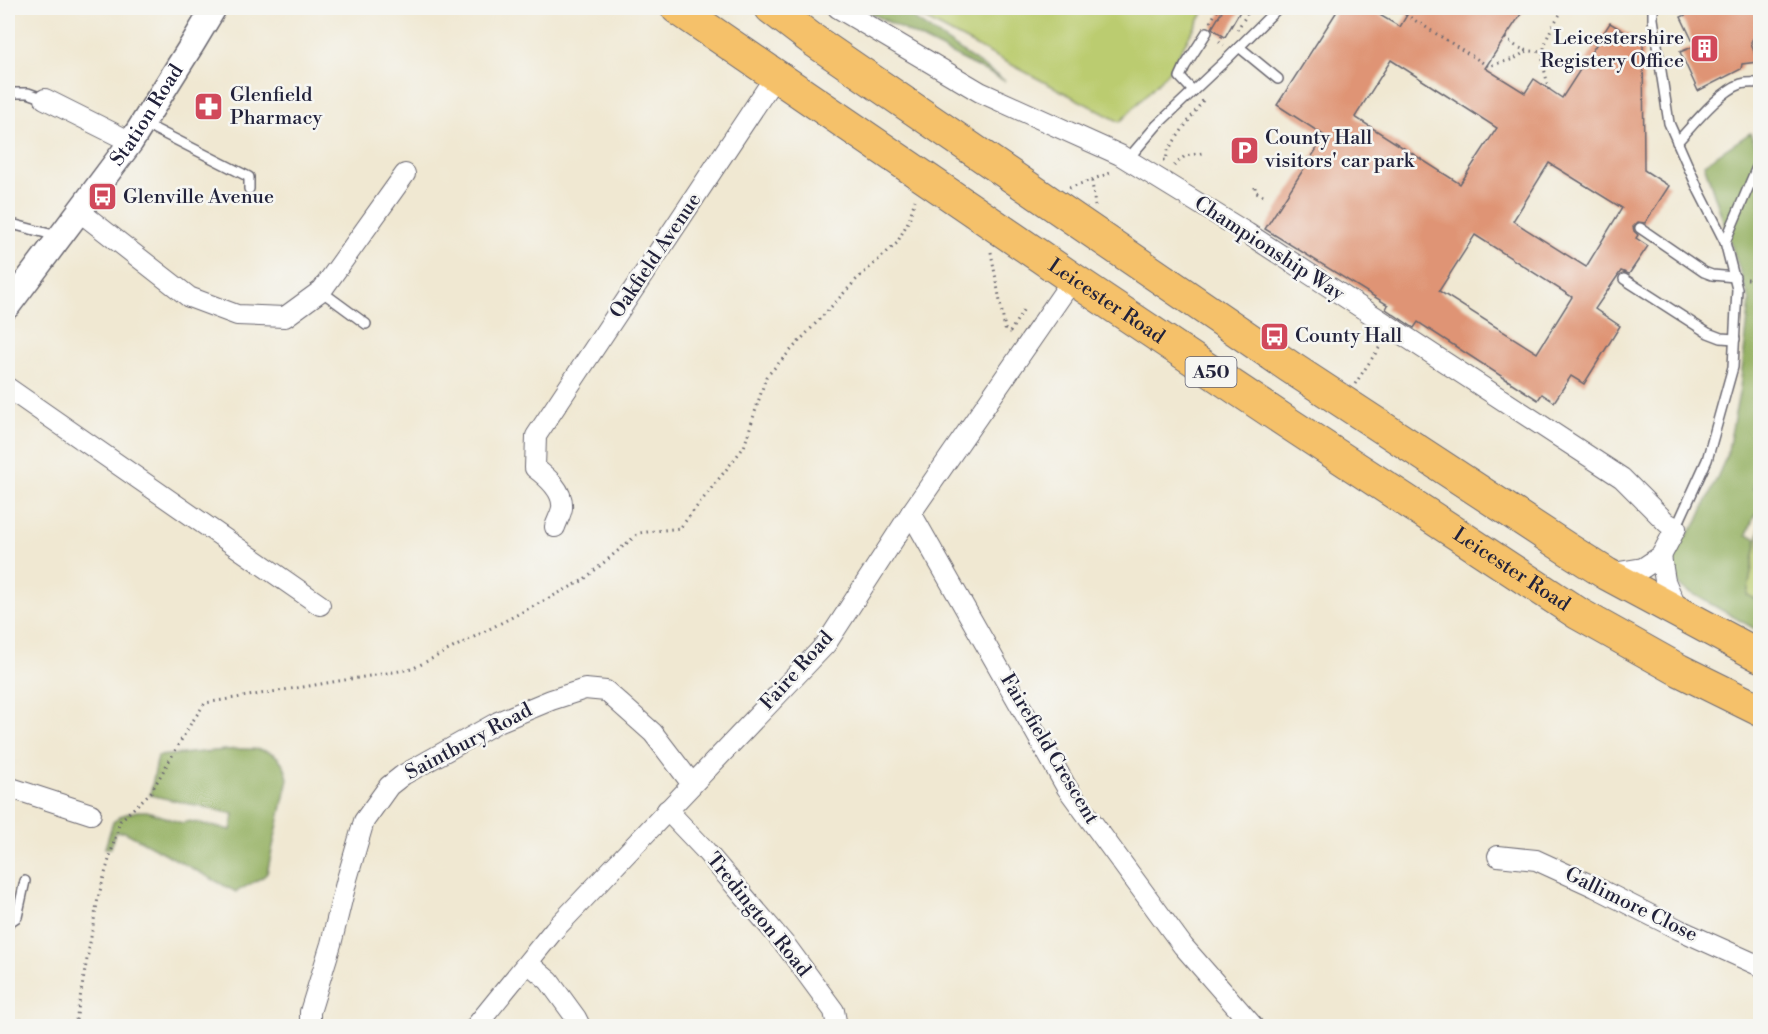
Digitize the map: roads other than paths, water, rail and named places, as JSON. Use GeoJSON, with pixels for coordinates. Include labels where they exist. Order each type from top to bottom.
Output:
{"type":"FeatureCollection","features":[{"type":"Feature","properties":{"kind":"highway","name":"Leicester Road"},"geometry":{"type":"LineString","coordinates":[[677,8],[1073,279],[1579,614],[1679,670],[1761,710]]}},
{"type":"Feature","properties":{"kind":"highway","name":"A50"},"geometry":{"type":"LineString","coordinates":[[771,8],[813,40],[1290,367],[1607,574],[1761,656]]}},
{"type":"Feature","properties":{"kind":"street","name":"Station Road"},"geometry":{"type":"LineString","coordinates":[[8,306],[137,133],[214,8]]}},
{"type":"Feature","properties":{"kind":"street","name":"Championship Way"},"geometry":{"type":"LineString","coordinates":[[838,8],[980,92],[1133,163],[1220,216],[1622,478],[1667,523],[1676,528]]}},
{"type":"Feature","properties":{"kind":"street","name":"Oakfield Avenue"},"geometry":{"type":"LineString","coordinates":[[555,527],[562,509],[562,501],[557,488],[536,468],[536,436],[776,75]]}},
{"type":"Feature","properties":{"kind":"street"},"geometry":{"type":"LineString","coordinates":[[45,99],[137,133]]}},
{"type":"Feature","properties":{"kind":"street"},"geometry":{"type":"LineString","coordinates":[[79,211],[189,297],[237,315],[285,317],[321,291],[405,174]]}},
{"type":"Feature","properties":{"kind":"street","name":"Faire Road"},"geometry":{"type":"LineString","coordinates":[[476,1026],[554,930],[826,644],[911,513],[1073,279]]}},
{"type":"Feature","properties":{"kind":"street"},"geometry":{"type":"LineString","coordinates":[[8,388],[320,604]]}},
{"type":"Feature","properties":{"kind":"street","name":"Fairefield Crescent"},"geometry":{"type":"LineString","coordinates":[[911,513],[1067,788],[1183,946],[1252,1026]]}},
{"type":"Feature","properties":{"kind":"street"},"geometry":{"type":"LineString","coordinates":[[1607,574],[1643,568],[1661,556],[1676,528]]}},
{"type":"Feature","properties":{"kind":"street"},"geometry":{"type":"LineString","coordinates":[[1661,556],[1665,581],[1678,611]]}},
{"type":"Feature","properties":{"kind":"street","name":"Saintbury Road"},"geometry":{"type":"LineString","coordinates":[[310,1026],[310,1012],[364,821],[389,786],[403,775],[498,722],[585,689],[606,691],[653,733],[692,784]]}},
{"type":"Feature","properties":{"kind":"street"},"geometry":{"type":"LineString","coordinates":[[8,787],[91,814]]}},
{"type":"Feature","properties":{"kind":"street","name":"Tredington Road"},"geometry":{"type":"LineString","coordinates":[[667,810],[704,849],[787,947],[834,1011],[837,1026]]}},
{"type":"Feature","properties":{"kind":"street","name":"Gallimore Close"},"geometry":{"type":"LineString","coordinates":[[1498,856],[1536,860],[1680,930],[1761,966]]}},
{"type":"Feature","properties":{"kind":"street"},"geometry":{"type":"LineString","coordinates":[[528,963],[549,981],[580,1026]]}},
{"type":"Feature","properties":{"kind":"lane"},"geometry":{"type":"LineString","coordinates":[[1133,163],[1157,125],[1278,8]]}},
{"type":"Feature","properties":{"kind":"lane"},"geometry":{"type":"LineString","coordinates":[[1653,8],[1669,123],[1699,191],[1725,242],[1737,289],[1733,367],[1707,460],[1676,528]]}},
{"type":"Feature","properties":{"kind":"lane"},"geometry":{"type":"LineString","coordinates":[[1193,91],[1180,77],[1207,32]]}},
{"type":"Feature","properties":{"kind":"lane"},"geometry":{"type":"LineString","coordinates":[[1239,47],[1278,79]]}},
{"type":"Feature","properties":{"kind":"lane"},"geometry":{"type":"LineString","coordinates":[[1677,142],[1728,91],[1742,84],[1761,83]]}},
{"type":"Feature","properties":{"kind":"lane"},"geometry":{"type":"LineString","coordinates":[[8,93],[28,93],[45,99]]}},
{"type":"Feature","properties":{"kind":"lane"},"geometry":{"type":"LineString","coordinates":[[137,133],[221,163],[249,177],[249,189]]}},
{"type":"Feature","properties":{"kind":"lane"},"geometry":{"type":"LineString","coordinates":[[1725,242],[1761,160]]}},
{"type":"Feature","properties":{"kind":"lane"},"geometry":{"type":"LineString","coordinates":[[221,163],[223,174]]}},
{"type":"Feature","properties":{"kind":"lane"},"geometry":{"type":"LineString","coordinates":[[8,223],[60,237]]}},
{"type":"Feature","properties":{"kind":"lane"},"geometry":{"type":"LineString","coordinates":[[1640,228],[1704,272],[1735,277]]}},
{"type":"Feature","properties":{"kind":"lane"},"geometry":{"type":"LineString","coordinates":[[1624,279],[1708,333],[1721,338],[1735,339]]}},
{"type":"Feature","properties":{"kind":"lane"},"geometry":{"type":"LineString","coordinates":[[321,291],[366,324]]}},
{"type":"Feature","properties":{"kind":"lane"},"geometry":{"type":"LineString","coordinates":[[8,923],[17,917],[20,910],[25,881]]}},
{"type":"Feature","properties":{"kind":"place","name":"Leicestershire Registery Office"},"geometry":{"type":"Point","coordinates":[1705,49]}},
{"type":"Feature","properties":{"kind":"place","name":"Glenfield Pharmacy"},"geometry":{"type":"Point","coordinates":[209,106]}},
{"type":"Feature","properties":{"kind":"place","name":"County Hall visitors' car park"},"geometry":{"type":"Point","coordinates":[1244,150]}},
{"type":"Feature","properties":{"kind":"place","name":"Glenville Avenue"},"geometry":{"type":"Point","coordinates":[102,197]}},
{"type":"Feature","properties":{"kind":"place","name":"County Hall"},"geometry":{"type":"Point","coordinates":[1274,336]}}]}
